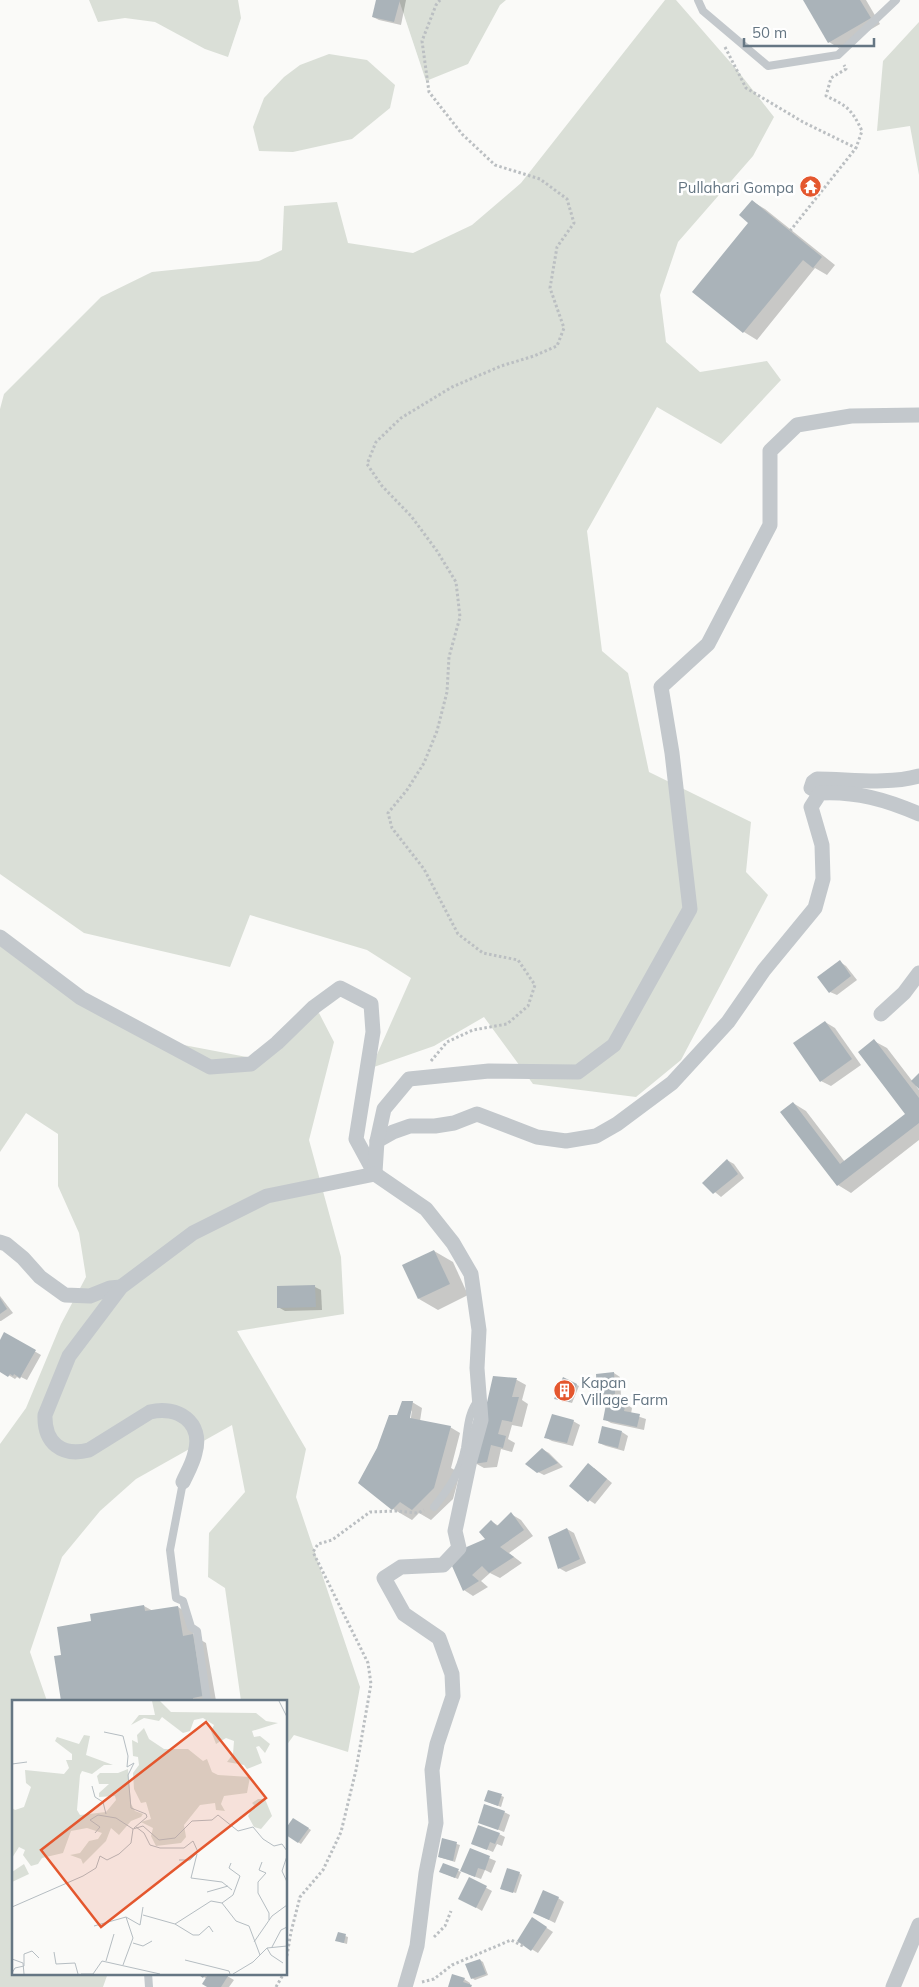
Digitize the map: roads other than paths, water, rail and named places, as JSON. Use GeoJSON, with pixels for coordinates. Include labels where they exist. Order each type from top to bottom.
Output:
{"type":"FeatureCollection","features":[{"type":"Feature","properties":{"kind":"street"},"geometry":{"type":"LineString","coordinates":[[375,1174],[377,1141],[384,1110],[409,1079],[489,1071],[578,1072],[614,1045],[690,909],[672,753],[661,687],[708,644],[770,525],[770,451],[797,425],[851,416],[919,416]]}},
{"type":"Feature","properties":{"kind":"street"},"geometry":{"type":"LineString","coordinates":[[919,776],[881,780],[817,779],[813,782],[811,788],[820,794],[856,794],[892,803],[919,814]]}},
{"type":"Feature","properties":{"kind":"street"},"geometry":{"type":"LineString","coordinates":[[377,1141],[393,1132],[410,1126],[454,1124],[477,1114],[537,1137],[566,1141],[596,1136],[617,1124],[672,1083],[728,1022],[764,970],[815,908],[823,879],[822,845],[811,807],[820,794]]}},
{"type":"Feature","properties":{"kind":"street"},"geometry":{"type":"LineString","coordinates":[[0,938],[81,998],[210,1067],[250,1064],[277,1043],[314,1007],[340,988],[371,1004],[373,1032],[356,1139],[375,1174],[426,1210],[453,1243],[471,1274],[479,1330],[477,1368],[481,1420],[470,1460],[455,1531],[459,1548],[443,1565],[401,1567],[384,1578],[404,1614],[439,1638],[452,1674],[453,1696],[437,1744],[432,1770],[436,1823],[426,1874],[417,1946],[405,1985]]}},
{"type":"Feature","properties":{"kind":"street"},"geometry":{"type":"LineString","coordinates":[[881,1014],[904,993],[919,973]]}},
{"type":"Feature","properties":{"kind":"street"},"geometry":{"type":"LineString","coordinates":[[183,1482],[196,1452],[197,1442],[195,1431],[190,1422],[181,1414],[171,1410],[160,1409],[150,1412],[89,1450],[70,1452],[60,1449],[53,1443],[44,1425],[45,1415],[69,1356],[121,1287],[193,1233],[267,1196],[375,1174]]}},
{"type":"Feature","properties":{"kind":"street"},"geometry":{"type":"LineString","coordinates":[[0,1242],[6,1244],[23,1258],[40,1277],[66,1295],[90,1296],[110,1288],[121,1287]]}},
{"type":"Feature","properties":{"kind":"street"},"geometry":{"type":"LineString","coordinates":[[893,1987],[919,1924]]}},
{"type":"Feature","properties":{"kind":"lane"},"geometry":{"type":"LineString","coordinates":[[698,0],[703,11],[768,66],[838,54],[896,0]]}},
{"type":"Feature","properties":{"kind":"lane"},"geometry":{"type":"LineString","coordinates":[[434,1507],[453,1484],[464,1448],[472,1407],[480,1398]]}},
{"type":"Feature","properties":{"kind":"lane"},"geometry":{"type":"LineString","coordinates":[[183,1482],[170,1550],[176,1598],[183,1601],[191,1627],[197,1631],[207,1700]]}},
{"type":"Feature","properties":{"kind":"lane"},"geometry":{"type":"LineString","coordinates":[[148,1974],[149,1987]]}},
{"type":"Feature","properties":{"kind":"place","name":"Pullahari Gompa"},"geometry":{"type":"Point","coordinates":[810,187]}},
{"type":"Feature","properties":{"kind":"place","name":"Kapan Village Farm"},"geometry":{"type":"Point","coordinates":[565,1391]}}]}
